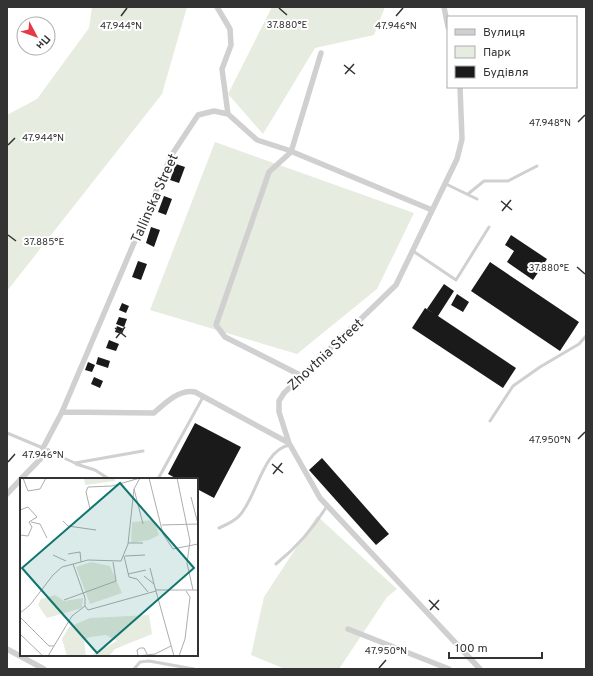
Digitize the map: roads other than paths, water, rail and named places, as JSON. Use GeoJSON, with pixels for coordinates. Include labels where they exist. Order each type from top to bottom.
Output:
{"type":"FeatureCollection","features":[{"type":"Feature","properties":{"kind":"street"},"geometry":{"type":"LineString","coordinates":[[217,7],[230,29],[231,45],[222,69],[228,114],[257,140],[291,152],[432,210]]}},
{"type":"Feature","properties":{"kind":"street"},"geometry":{"type":"LineString","coordinates":[[444,7],[447,22]]}},
{"type":"Feature","properties":{"kind":"street"},"geometry":{"type":"LineString","coordinates":[[302,376],[225,337],[216,325],[269,172],[291,152],[321,53]]}},
{"type":"Feature","properties":{"kind":"street","name":"Zhovtnia Street"},"geometry":{"type":"LineString","coordinates":[[460,88],[462,139],[457,159],[396,285],[284,393],[280,401],[279,412],[290,444],[312,486],[327,506],[480,669]]}},
{"type":"Feature","properties":{"kind":"street","name":"Tallinska Street"},"geometry":{"type":"LineString","coordinates":[[22,478],[46,450],[171,156],[198,115],[214,111],[228,114]]}},
{"type":"Feature","properties":{"kind":"street"},"geometry":{"type":"LineString","coordinates":[[62,412],[154,413],[169,400],[188,390],[195,392],[290,444]]}},
{"type":"Feature","properties":{"kind":"street","name":"Tallinska Street"},"geometry":{"type":"LineString","coordinates":[[7,494],[20,480]]}},
{"type":"Feature","properties":{"kind":"street"},"geometry":{"type":"LineString","coordinates":[[348,629],[449,669]]}},
{"type":"Feature","properties":{"kind":"street"},"geometry":{"type":"LineString","coordinates":[[7,649],[44,669]]}},
{"type":"Feature","properties":{"kind":"lane"},"geometry":{"type":"LineString","coordinates":[[468,194],[484,181],[508,180],[536,166]]}},
{"type":"Feature","properties":{"kind":"lane"},"geometry":{"type":"LineString","coordinates":[[446,184],[477,199]]}},
{"type":"Feature","properties":{"kind":"lane"},"geometry":{"type":"LineString","coordinates":[[413,251],[456,280],[489,227]]}},
{"type":"Feature","properties":{"kind":"lane"},"geometry":{"type":"LineString","coordinates":[[490,421],[513,386],[540,367],[579,344],[586,336]]}},
{"type":"Feature","properties":{"kind":"lane"},"geometry":{"type":"LineString","coordinates":[[159,478],[203,397]]}},
{"type":"Feature","properties":{"kind":"lane"},"geometry":{"type":"LineString","coordinates":[[7,433],[74,463],[95,470],[107,478]]}},
{"type":"Feature","properties":{"kind":"lane"},"geometry":{"type":"LineString","coordinates":[[219,528],[239,516],[249,502],[271,457],[282,446],[290,444]]}},
{"type":"Feature","properties":{"kind":"lane"},"geometry":{"type":"LineString","coordinates":[[74,463],[143,451]]}},
{"type":"Feature","properties":{"kind":"lane"},"geometry":{"type":"LineString","coordinates":[[276,564],[298,545],[318,522],[327,506]]}},
{"type":"Feature","properties":{"kind":"lane"},"geometry":{"type":"LineString","coordinates":[[134,669],[140,662],[149,661],[194,669]]}}]}
